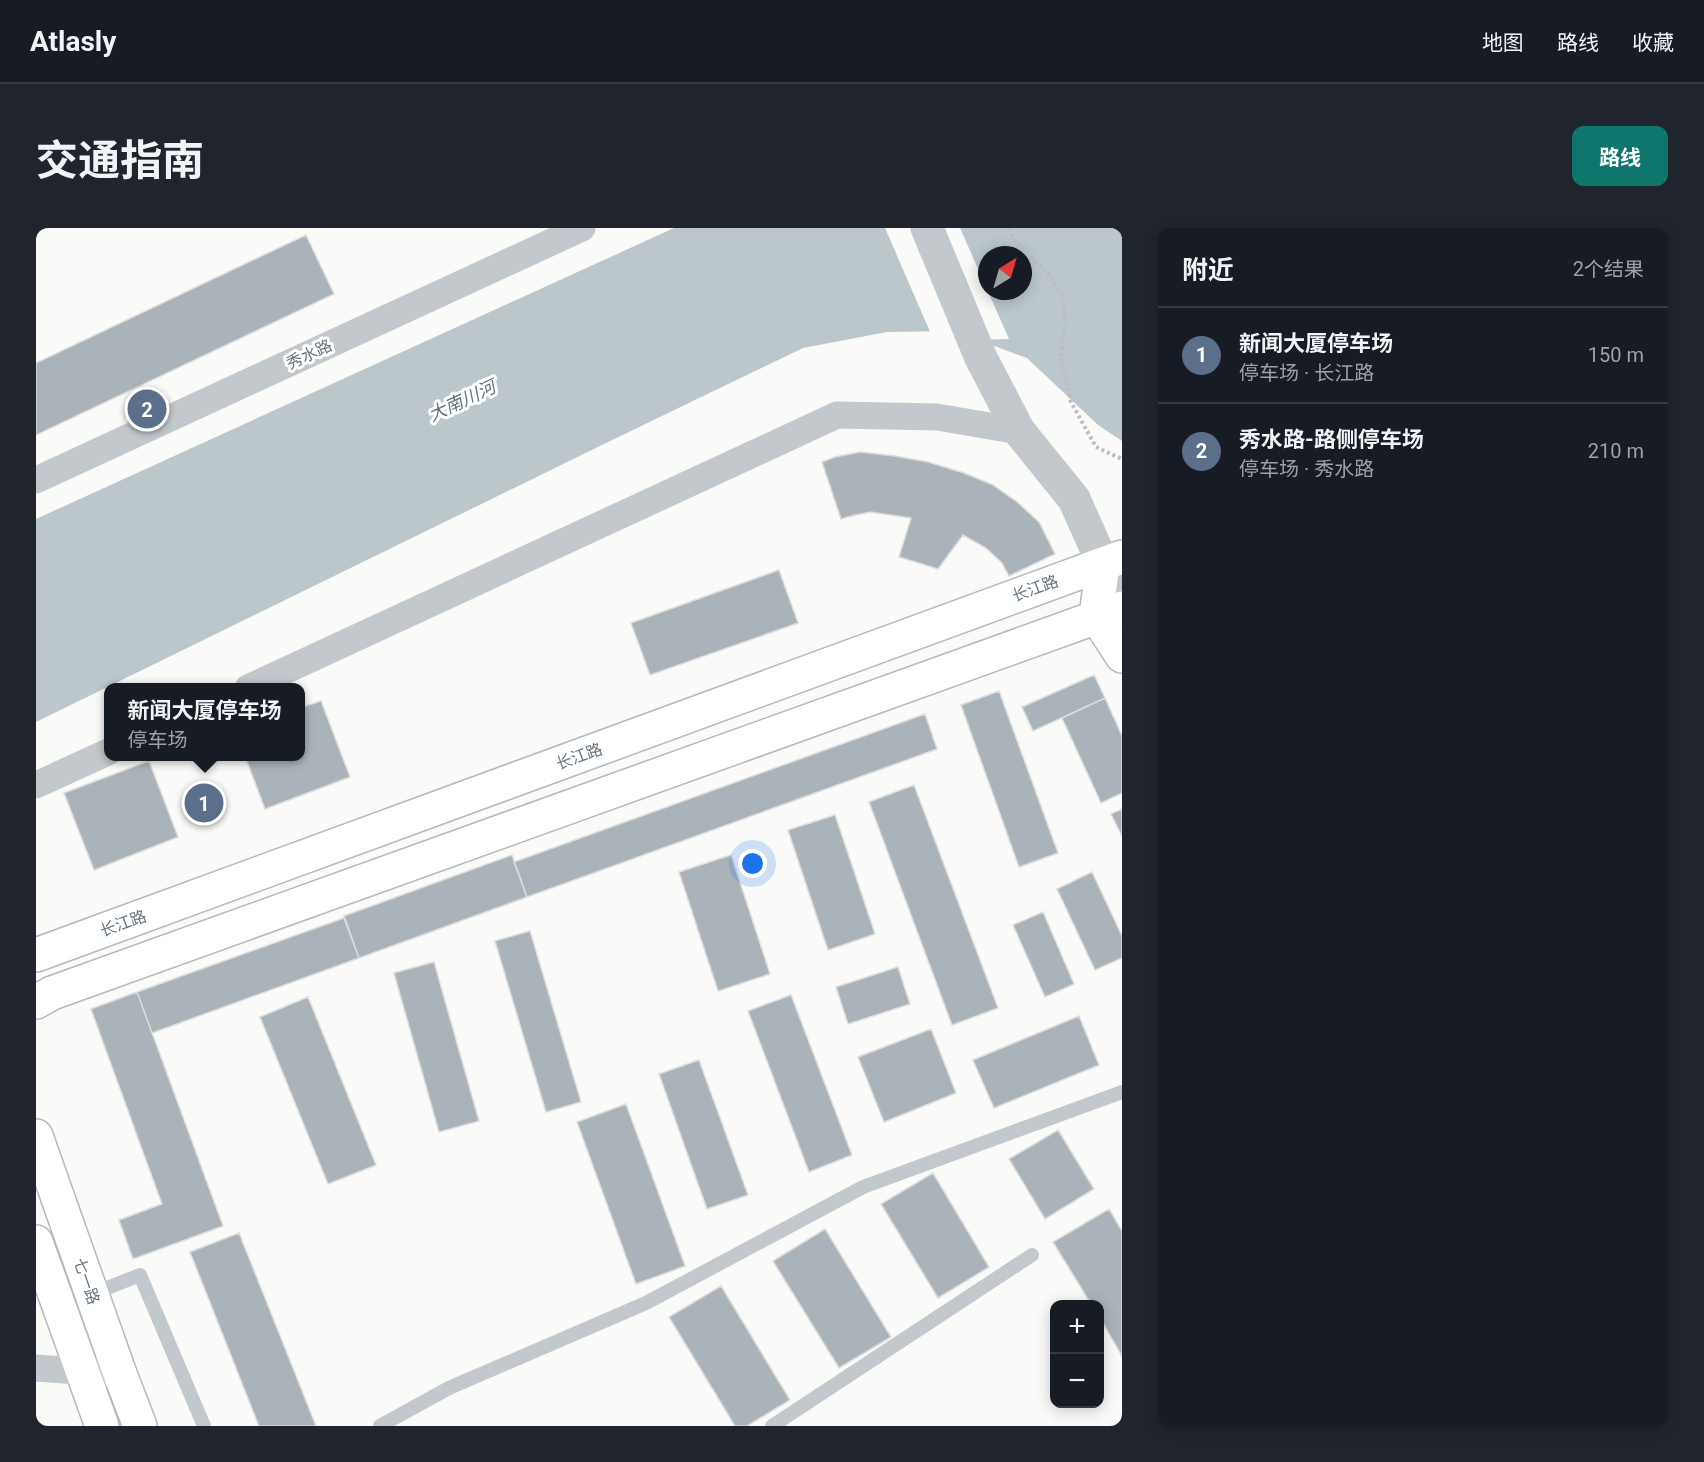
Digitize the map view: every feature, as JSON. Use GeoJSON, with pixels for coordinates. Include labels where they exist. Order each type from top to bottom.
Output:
{"type":"FeatureCollection","features":[{"type":"Feature","properties":{"kind":"main road"},"geometry":{"type":"LineString","coordinates":[[1116,565],[1109,612],[1122,656]]}},
{"type":"Feature","properties":{"kind":"main road","name":"长江路"},"geometry":{"type":"LineString","coordinates":[[36,955],[1116,565]]}},
{"type":"Feature","properties":{"kind":"main road"},"geometry":{"type":"LineString","coordinates":[[36,1002],[52,993],[1109,612]]}},
{"type":"Feature","properties":{"kind":"main road","name":"七一路"},"geometry":{"type":"LineString","coordinates":[[36,1136],[140,1426]]}},
{"type":"Feature","properties":{"kind":"main road"},"geometry":{"type":"LineString","coordinates":[[36,1242],[102,1426]]}},
{"type":"Feature","properties":{"kind":"street","name":"秀水路"},"geometry":{"type":"LineString","coordinates":[[36,480],[582,228]]}},
{"type":"Feature","properties":{"kind":"street"},"geometry":{"type":"LineString","coordinates":[[927,228],[981,358],[1019,431],[1074,499],[1116,565]]}},
{"type":"Feature","properties":{"kind":"street"},"geometry":{"type":"LineString","coordinates":[[257,683],[837,415],[937,417],[1019,431]]}},
{"type":"Feature","properties":{"kind":"street"},"geometry":{"type":"LineString","coordinates":[[36,785],[104,754]]}},
{"type":"Feature","properties":{"kind":"street"},"geometry":{"type":"LineString","coordinates":[[36,1368],[120,1374]]}},
{"type":"Feature","properties":{"kind":"lane"},"geometry":{"type":"LineString","coordinates":[[380,1426],[449,1388],[646,1303],[864,1187],[1122,1092]]}},
{"type":"Feature","properties":{"kind":"lane"},"geometry":{"type":"LineString","coordinates":[[772,1426],[1032,1254]]}},
{"type":"Feature","properties":{"kind":"lane"},"geometry":{"type":"LineString","coordinates":[[92,1294],[140,1275],[204,1426]]}},
{"type":"Feature","properties":{"kind":"path"},"geometry":{"type":"LineString","coordinates":[[1011,228],[1013,238],[1049,275],[1064,298],[1065,317],[1061,359],[1071,402],[1096,447],[1122,459]]}},
{"type":"Feature","properties":{"kind":"water","name":"大南川河"},"geometry":{"type":"Polygon","coordinates":[[[674,228],[1122,228],[1122,441],[1098,425],[1027,358],[954,331],[887,332],[803,348],[116,683],[104,683],[104,689],[36,722],[36,519],[674,228]]]}},
{"type":"Feature","properties":{"kind":"pier"},"geometry":{"type":"Polygon","coordinates":[[[885,228],[960,228],[978,269],[978,300],[992,300],[1009,339],[971,340],[954,334],[931,334],[885,228]]]}},
{"type":"Feature","properties":{"kind":"building"},"geometry":{"type":"Polygon","coordinates":[[[306,235],[334,294],[36,435],[36,363],[306,235]]]}},
{"type":"Feature","properties":{"kind":"building"},"geometry":{"type":"Polygon","coordinates":[[[860,452],[928,462],[993,485],[1039,522],[1055,554],[1009,576],[1002,563],[986,548],[963,535],[938,569],[899,557],[911,518],[871,512],[841,519],[822,462],[860,452]]]}},
{"type":"Feature","properties":{"kind":"building"},"geometry":{"type":"Polygon","coordinates":[[[779,570],[798,623],[650,675],[631,623],[779,570]]]}},
{"type":"Feature","properties":{"kind":"building"},"geometry":{"type":"Polygon","coordinates":[[[1094,675],[1105,698],[1033,731],[1022,707],[1094,675]]]}},
{"type":"Feature","properties":{"kind":"building"},"geometry":{"type":"Polygon","coordinates":[[[999,691],[1058,853],[1019,867],[961,705],[999,691]]]}},
{"type":"Feature","properties":{"kind":"building"},"geometry":{"type":"Polygon","coordinates":[[[1105,698],[1122,736],[1122,793],[1101,803],[1062,718],[1105,698]]]}},
{"type":"Feature","properties":{"kind":"building"},"geometry":{"type":"Polygon","coordinates":[[[321,701],[350,777],[265,809],[247,761],[305,761],[305,706],[321,701]]]}},
{"type":"Feature","properties":{"kind":"building"},"geometry":{"type":"Polygon","coordinates":[[[925,714],[937,749],[527,897],[514,862],[925,714]]]}},
{"type":"Feature","properties":{"kind":"building"},"geometry":{"type":"Polygon","coordinates":[[[149,761],[178,837],[94,870],[64,793],[149,761]]]}},
{"type":"Feature","properties":{"kind":"building"},"geometry":{"type":"Polygon","coordinates":[[[914,785],[998,1008],[952,1025],[869,802],[914,785]]]}},
{"type":"Feature","properties":{"kind":"building"},"geometry":{"type":"Polygon","coordinates":[[[1122,809],[1122,836],[1111,814],[1122,809]]]}},
{"type":"Feature","properties":{"kind":"building"},"geometry":{"type":"Polygon","coordinates":[[[835,815],[875,934],[828,950],[788,830],[835,815]]]}},
{"type":"Feature","properties":{"kind":"building"},"geometry":{"type":"Polygon","coordinates":[[[512,855],[527,897],[359,958],[344,916],[512,855]]]}},
{"type":"Feature","properties":{"kind":"building"},"geometry":{"type":"Polygon","coordinates":[[[731,855],[770,974],[718,991],[679,872],[731,855]]]}},
{"type":"Feature","properties":{"kind":"building"},"geometry":{"type":"Polygon","coordinates":[[[1092,872],[1122,936],[1122,958],[1095,970],[1057,889],[1092,872]]]}},
{"type":"Feature","properties":{"kind":"building"},"geometry":{"type":"Polygon","coordinates":[[[1043,912],[1074,984],[1045,997],[1013,925],[1043,912]]]}},
{"type":"Feature","properties":{"kind":"building"},"geometry":{"type":"Polygon","coordinates":[[[344,918],[359,958],[152,1033],[137,992],[344,918]]]}},
{"type":"Feature","properties":{"kind":"building"},"geometry":{"type":"Polygon","coordinates":[[[530,931],[581,1102],[546,1112],[495,941],[530,931]]]}},
{"type":"Feature","properties":{"kind":"building"},"geometry":{"type":"Polygon","coordinates":[[[434,962],[479,1121],[439,1132],[394,973],[434,962]]]}},
{"type":"Feature","properties":{"kind":"building"},"geometry":{"type":"Polygon","coordinates":[[[898,967],[910,1004],[848,1024],[836,987],[898,967]]]}},
{"type":"Feature","properties":{"kind":"building"},"geometry":{"type":"Polygon","coordinates":[[[137,992],[223,1226],[133,1259],[119,1220],[162,1204],[91,1009],[137,992]]]}},
{"type":"Feature","properties":{"kind":"building"},"geometry":{"type":"Polygon","coordinates":[[[791,995],[852,1155],[809,1172],[748,1011],[791,995]]]}},
{"type":"Feature","properties":{"kind":"building"},"geometry":{"type":"Polygon","coordinates":[[[308,997],[376,1165],[328,1184],[260,1017],[308,997]]]}},
{"type":"Feature","properties":{"kind":"building"},"geometry":{"type":"Polygon","coordinates":[[[1079,1016],[1099,1065],[994,1108],[973,1060],[1079,1016]]]}},
{"type":"Feature","properties":{"kind":"building"},"geometry":{"type":"Polygon","coordinates":[[[931,1029],[956,1093],[884,1122],[858,1057],[931,1029]]]}},
{"type":"Feature","properties":{"kind":"building"},"geometry":{"type":"Polygon","coordinates":[[[699,1060],[748,1195],[707,1209],[659,1074],[699,1060]]]}},
{"type":"Feature","properties":{"kind":"building"},"geometry":{"type":"Polygon","coordinates":[[[626,1104],[685,1266],[636,1284],[577,1122],[626,1104]]]}},
{"type":"Feature","properties":{"kind":"building"},"geometry":{"type":"Polygon","coordinates":[[[1058,1130],[1094,1189],[1045,1219],[1009,1159],[1058,1130]]]}},
{"type":"Feature","properties":{"kind":"building"},"geometry":{"type":"Polygon","coordinates":[[[933,1173],[989,1267],[938,1298],[881,1204],[933,1173]]]}},
{"type":"Feature","properties":{"kind":"building"},"geometry":{"type":"Polygon","coordinates":[[[1109,1209],[1122,1231],[1122,1356],[1104,1325],[1104,1300],[1089,1300],[1053,1242],[1109,1209]]]}},
{"type":"Feature","properties":{"kind":"building"},"geometry":{"type":"Polygon","coordinates":[[[825,1229],[891,1337],[839,1368],[773,1261],[825,1229]]]}},
{"type":"Feature","properties":{"kind":"building"},"geometry":{"type":"Polygon","coordinates":[[[239,1233],[316,1426],[259,1426],[190,1252],[239,1233]]]}},
{"type":"Feature","properties":{"kind":"building"},"geometry":{"type":"Polygon","coordinates":[[[721,1286],[790,1400],[747,1426],[735,1426],[669,1317],[721,1286]]]}},
{"type":"Feature","properties":{"kind":"place","name":"秀水路-路侧停车场"},"geometry":{"type":"Point","coordinates":[147,409]}},
{"type":"Feature","properties":{"kind":"place","name":"新闻大厦停车场"},"geometry":{"type":"Point","coordinates":[204,803]}}]}
